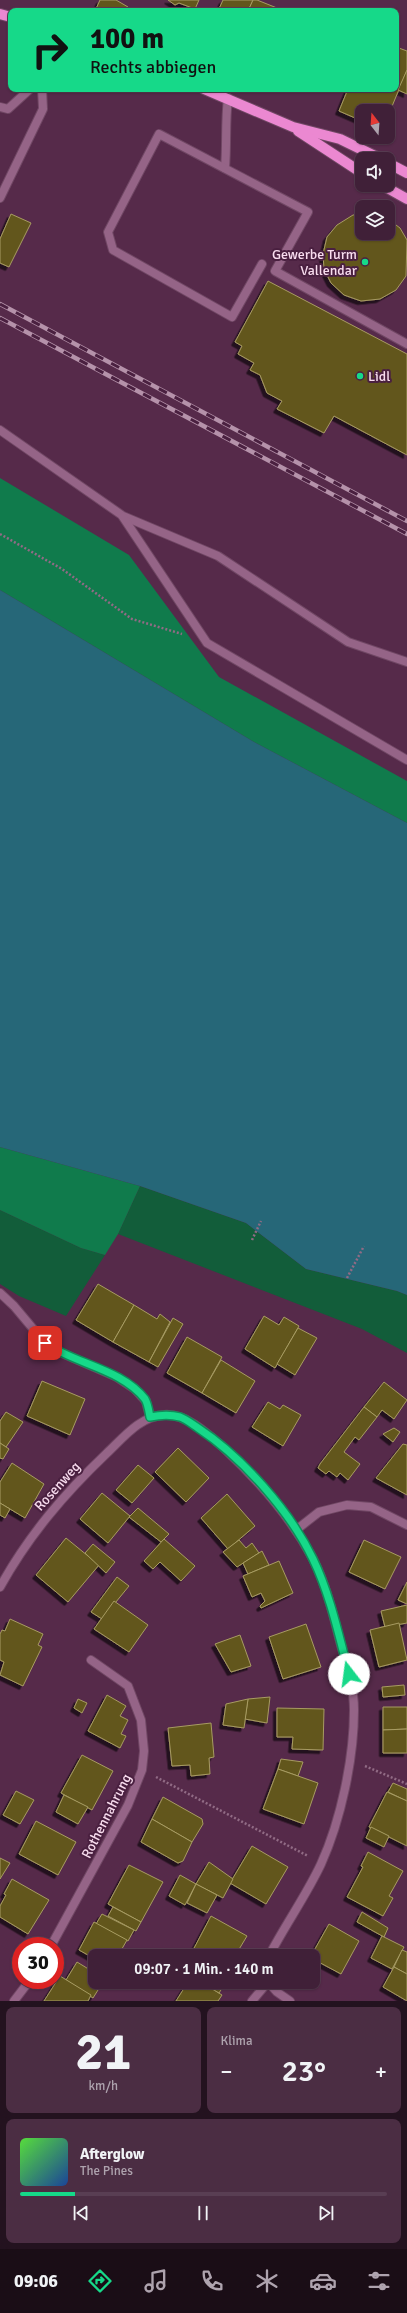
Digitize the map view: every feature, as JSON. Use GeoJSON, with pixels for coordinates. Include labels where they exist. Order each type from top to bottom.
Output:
{"type":"FeatureCollection","features":[{"type":"Feature","properties":{"kind":"main road"},"geometry":{"type":"LineString","coordinates":[[212,92],[293,127],[355,168]]}},
{"type":"Feature","properties":{"kind":"main road"},"geometry":{"type":"LineString","coordinates":[[293,127],[340,139],[367,152]]}},
{"type":"Feature","properties":{"kind":"main road"},"geometry":{"type":"LineString","coordinates":[[395,167],[407,173]]}},
{"type":"Feature","properties":{"kind":"main road"},"geometry":{"type":"LineString","coordinates":[[394,192],[407,199]]}},
{"type":"Feature","properties":{"kind":"street"},"geometry":{"type":"LineString","coordinates":[[0,107],[8,109],[27,92]]}},
{"type":"Feature","properties":{"kind":"street"},"geometry":{"type":"LineString","coordinates":[[0,198],[43,109],[42,92]]}},
{"type":"Feature","properties":{"kind":"street"},"geometry":{"type":"LineString","coordinates":[[225,168],[227,148],[225,122],[228,98]]}},
{"type":"Feature","properties":{"kind":"street"},"geometry":{"type":"LineString","coordinates":[[262,264],[232,317],[113,250],[108,232],[159,134],[308,212],[275,271],[407,344]]}},
{"type":"Feature","properties":{"kind":"street"},"geometry":{"type":"LineString","coordinates":[[0,430],[123,516],[218,556],[348,642],[407,662]]}},
{"type":"Feature","properties":{"kind":"street"},"geometry":{"type":"LineString","coordinates":[[123,516],[207,643],[407,760]]}},
{"type":"Feature","properties":{"kind":"street"},"geometry":{"type":"LineString","coordinates":[[0,1293],[14,1306],[45,1343],[55,1350],[117,1377],[135,1389],[146,1401],[150,1417],[165,1414],[181,1417],[212,1437],[269,1494],[296,1530],[313,1559],[326,1593],[349,1674],[354,1708],[350,1760],[339,1807],[321,1863],[273,1949]]}},
{"type":"Feature","properties":{"kind":"street","name":"Rosenweg"},"geometry":{"type":"LineString","coordinates":[[0,1587],[50,1512],[78,1481],[134,1427],[150,1417]]}},
{"type":"Feature","properties":{"kind":"street"},"geometry":{"type":"LineString","coordinates":[[296,1530],[319,1512],[347,1505],[371,1507],[407,1525]]}},
{"type":"Feature","properties":{"kind":"street","name":"Rothennahrung"},"geometry":{"type":"LineString","coordinates":[[56,1937],[128,1805],[142,1770],[143,1732],[141,1720],[128,1686],[91,1660]]}},
{"type":"Feature","properties":{"kind":"street"},"geometry":{"type":"LineString","coordinates":[[14,2001],[23,1989]]}},
{"type":"Feature","properties":{"kind":"street"},"geometry":{"type":"LineString","coordinates":[[252,2001],[262,1989]]}},
{"type":"Feature","properties":{"kind":"street"},"geometry":{"type":"LineString","coordinates":[[276,1989],[290,2001]]}},
{"type":"Feature","properties":{"kind":"path"},"geometry":{"type":"LineString","coordinates":[[0,534],[62,569],[132,619],[207,643]]}},
{"type":"Feature","properties":{"kind":"path"},"geometry":{"type":"LineString","coordinates":[[252,1240],[261,1221]]}},
{"type":"Feature","properties":{"kind":"path"},"geometry":{"type":"LineString","coordinates":[[347,1278],[364,1246]]}},
{"type":"Feature","properties":{"kind":"path"},"geometry":{"type":"LineString","coordinates":[[350,1760],[407,1784]]}},
{"type":"Feature","properties":{"kind":"path"},"geometry":{"type":"LineString","coordinates":[[142,1770],[321,1863]]}},
{"type":"Feature","properties":{"kind":"green space"},"geometry":{"type":"Polygon","coordinates":[[[0,478],[129,555],[219,677],[407,781],[407,823],[254,742],[0,590],[0,478]]]}},
{"type":"Feature","properties":{"kind":"green space"},"geometry":{"type":"Polygon","coordinates":[[[0,1147],[140,1186],[118,1234],[105,1255],[81,1248],[0,1210],[0,1147]]]}},
{"type":"Feature","properties":{"kind":"green space"},"geometry":{"type":"Polygon","coordinates":[[[140,1186],[246,1223],[306,1269],[397,1291],[407,1295],[407,1353],[362,1329],[118,1234],[140,1186]]]}},
{"type":"Feature","properties":{"kind":"green space"},"geometry":{"type":"Polygon","coordinates":[[[0,1210],[81,1248],[105,1255],[66,1316],[19,1296],[0,1284],[0,1210]]]}},
{"type":"Feature","properties":{"kind":"water"},"geometry":{"type":"Polygon","coordinates":[[[0,590],[254,742],[407,823],[407,1295],[397,1291],[306,1269],[246,1223],[140,1186],[0,1147],[0,590]]]}},
{"type":"Feature","properties":{"kind":"building"},"geometry":{"type":"Polygon","coordinates":[[[100,0],[116,0],[128,7],[128,8],[96,8],[100,0]]]}},
{"type":"Feature","properties":{"kind":"building"},"geometry":{"type":"Polygon","coordinates":[[[168,0],[199,0],[195,8],[179,3],[175,5],[168,0]]]}},
{"type":"Feature","properties":{"kind":"building"},"geometry":{"type":"Polygon","coordinates":[[[223,0],[253,0],[249,8],[219,8],[223,0]]]}},
{"type":"Feature","properties":{"kind":"building"},"geometry":{"type":"Polygon","coordinates":[[[253,0],[257,0],[277,8],[249,8],[253,0]]]}},
{"type":"Feature","properties":{"kind":"building"},"geometry":{"type":"Polygon","coordinates":[[[399,48],[407,51],[407,70],[399,89],[399,48]]]}},
{"type":"Feature","properties":{"kind":"building"},"geometry":{"type":"Polygon","coordinates":[[[407,70],[407,94],[399,90],[407,70]]]}},
{"type":"Feature","properties":{"kind":"building"},"geometry":{"type":"Polygon","coordinates":[[[347,92],[398,92],[393,104],[355,104],[355,118],[339,111],[347,92]]]}},
{"type":"Feature","properties":{"kind":"building"},"geometry":{"type":"Polygon","coordinates":[[[11,214],[31,223],[9,267],[0,263],[0,239],[11,214]]]}},
{"type":"Feature","properties":{"kind":"building","name":"Gewerbe Turm Vallendar"},"geometry":{"type":"Polygon","coordinates":[[[355,215],[355,240],[395,240],[395,224],[400,228],[407,240],[406,276],[396,290],[380,299],[361,301],[344,295],[331,283],[324,269],[323,254],[327,237],[337,225],[355,215]]]}},
{"type":"Feature","properties":{"kind":"building"},"geometry":{"type":"Polygon","coordinates":[[[268,281],[407,354],[407,455],[334,416],[324,433],[277,409],[282,401],[267,393],[260,375],[250,370],[254,363],[238,354],[242,346],[235,342],[268,281]]]}},
{"type":"Feature","properties":{"kind":"building"},"geometry":{"type":"Polygon","coordinates":[[[98,1284],[134,1305],[113,1342],[76,1320],[98,1284]]]}},
{"type":"Feature","properties":{"kind":"building"},"geometry":{"type":"Polygon","coordinates":[[[134,1305],[157,1319],[160,1314],[170,1322],[149,1362],[113,1342],[134,1305]]]}},
{"type":"Feature","properties":{"kind":"building"},"geometry":{"type":"Polygon","coordinates":[[[264,1316],[279,1325],[284,1317],[299,1326],[275,1368],[245,1349],[264,1316]]]}},
{"type":"Feature","properties":{"kind":"building"},"geometry":{"type":"Polygon","coordinates":[[[173,1318],[183,1324],[158,1367],[149,1362],[173,1318]]]}},
{"type":"Feature","properties":{"kind":"building"},"geometry":{"type":"Polygon","coordinates":[[[298,1328],[317,1338],[295,1375],[277,1364],[298,1328]]]}},
{"type":"Feature","properties":{"kind":"building"},"geometry":{"type":"Polygon","coordinates":[[[187,1337],[222,1357],[202,1393],[167,1373],[187,1337]]]}},
{"type":"Feature","properties":{"kind":"building"},"geometry":{"type":"Polygon","coordinates":[[[221,1360],[255,1381],[236,1413],[202,1393],[221,1360]]]}},
{"type":"Feature","properties":{"kind":"building"},"geometry":{"type":"Polygon","coordinates":[[[42,1381],[85,1399],[70,1435],[27,1416],[42,1381]]]}},
{"type":"Feature","properties":{"kind":"building"},"geometry":{"type":"Polygon","coordinates":[[[384,1382],[407,1400],[394,1419],[382,1410],[377,1417],[364,1407],[384,1382]]]}},
{"type":"Feature","properties":{"kind":"building"},"geometry":{"type":"Polygon","coordinates":[[[268,1402],[280,1409],[283,1405],[301,1415],[283,1446],[252,1427],[268,1402]]]}},
{"type":"Feature","properties":{"kind":"building"},"geometry":{"type":"Polygon","coordinates":[[[364,1407],[377,1417],[359,1440],[355,1437],[344,1452],[360,1464],[348,1480],[340,1473],[337,1477],[329,1471],[326,1474],[318,1468],[320,1464],[364,1407]]]}},
{"type":"Feature","properties":{"kind":"building"},"geometry":{"type":"Polygon","coordinates":[[[6,1412],[23,1422],[6,1447],[0,1443],[0,1421],[6,1412]]]}},
{"type":"Feature","properties":{"kind":"building"},"geometry":{"type":"Polygon","coordinates":[[[394,1428],[400,1432],[393,1442],[383,1434],[394,1428]]]}},
{"type":"Feature","properties":{"kind":"building"},"geometry":{"type":"Polygon","coordinates":[[[0,1443],[9,1449],[3,1459],[0,1458],[0,1443]]]}},
{"type":"Feature","properties":{"kind":"building"},"geometry":{"type":"Polygon","coordinates":[[[403,1444],[407,1445],[407,1495],[376,1478],[403,1444]]]}},
{"type":"Feature","properties":{"kind":"building"},"geometry":{"type":"Polygon","coordinates":[[[178,1448],[209,1478],[186,1502],[155,1472],[178,1448]]]}},
{"type":"Feature","properties":{"kind":"building"},"geometry":{"type":"Polygon","coordinates":[[[12,1463],[44,1484],[25,1518],[0,1503],[0,1482],[12,1463]]]}},
{"type":"Feature","properties":{"kind":"building"},"geometry":{"type":"Polygon","coordinates":[[[138,1465],[154,1478],[132,1503],[116,1490],[138,1465]]]}},
{"type":"Feature","properties":{"kind":"building"},"geometry":{"type":"Polygon","coordinates":[[[102,1493],[130,1516],[108,1543],[80,1519],[102,1493]]]}},
{"type":"Feature","properties":{"kind":"building"},"geometry":{"type":"Polygon","coordinates":[[[227,1494],[255,1526],[228,1549],[201,1518],[227,1494]]]}},
{"type":"Feature","properties":{"kind":"building"},"geometry":{"type":"Polygon","coordinates":[[[0,1503],[10,1509],[5,1518],[0,1515],[0,1503]]]}},
{"type":"Feature","properties":{"kind":"building"},"geometry":{"type":"Polygon","coordinates":[[[138,1508],[169,1534],[161,1542],[129,1517],[138,1508]]]}},
{"type":"Feature","properties":{"kind":"building"},"geometry":{"type":"Polygon","coordinates":[[[66,1538],[99,1565],[68,1602],[36,1575],[66,1538]]]}},
{"type":"Feature","properties":{"kind":"building"},"geometry":{"type":"Polygon","coordinates":[[[164,1539],[195,1566],[181,1581],[160,1562],[153,1569],[144,1561],[164,1539]]]}},
{"type":"Feature","properties":{"kind":"building"},"geometry":{"type":"Polygon","coordinates":[[[239,1540],[246,1548],[252,1543],[259,1553],[237,1567],[223,1552],[239,1540]]]}},
{"type":"Feature","properties":{"kind":"building"},"geometry":{"type":"Polygon","coordinates":[[[364,1540],[401,1557],[385,1589],[349,1572],[364,1540]]]}},
{"type":"Feature","properties":{"kind":"building"},"geometry":{"type":"Polygon","coordinates":[[[93,1544],[115,1562],[106,1573],[85,1553],[93,1544]]]}},
{"type":"Feature","properties":{"kind":"building"},"geometry":{"type":"Polygon","coordinates":[[[262,1551],[269,1565],[248,1574],[243,1563],[262,1551]]]}},
{"type":"Feature","properties":{"kind":"building"},"geometry":{"type":"Polygon","coordinates":[[[279,1561],[293,1593],[261,1608],[260,1606],[265,1601],[261,1593],[252,1597],[243,1576],[279,1561]]]}},
{"type":"Feature","properties":{"kind":"building"},"geometry":{"type":"Polygon","coordinates":[[[117,1577],[129,1586],[102,1619],[91,1612],[117,1577]]]}},
{"type":"Feature","properties":{"kind":"building"},"geometry":{"type":"Polygon","coordinates":[[[407,1582],[407,1604],[398,1600],[407,1582]]]}},
{"type":"Feature","properties":{"kind":"building"},"geometry":{"type":"Polygon","coordinates":[[[114,1601],[148,1625],[129,1652],[94,1629],[114,1601]]]}},
{"type":"Feature","properties":{"kind":"building"},"geometry":{"type":"Polygon","coordinates":[[[407,1605],[407,1623],[385,1627],[381,1611],[407,1605]]]}},
{"type":"Feature","properties":{"kind":"building"},"geometry":{"type":"Polygon","coordinates":[[[10,1619],[43,1634],[38,1645],[42,1647],[23,1686],[0,1675],[4,1662],[0,1660],[0,1634],[2,1630],[5,1631],[10,1619]]]}},
{"type":"Feature","properties":{"kind":"building"},"geometry":{"type":"Polygon","coordinates":[[[399,1623],[407,1660],[379,1667],[370,1630],[399,1623]]]}},
{"type":"Feature","properties":{"kind":"building"},"geometry":{"type":"Polygon","coordinates":[[[306,1624],[321,1667],[283,1679],[269,1637],[306,1624]]]}},
{"type":"Feature","properties":{"kind":"building"},"geometry":{"type":"Polygon","coordinates":[[[240,1635],[251,1666],[231,1672],[215,1644],[240,1635]]]}},
{"type":"Feature","properties":{"kind":"building"},"geometry":{"type":"Polygon","coordinates":[[[404,1685],[405,1695],[383,1697],[382,1687],[404,1685]]]}},
{"type":"Feature","properties":{"kind":"building"},"geometry":{"type":"Polygon","coordinates":[[[107,1695],[126,1706],[120,1716],[128,1720],[121,1734],[126,1736],[120,1748],[88,1731],[107,1695]]]}},
{"type":"Feature","properties":{"kind":"building"},"geometry":{"type":"Polygon","coordinates":[[[270,1697],[267,1723],[245,1719],[248,1699],[270,1697]]]}},
{"type":"Feature","properties":{"kind":"building"},"geometry":{"type":"Polygon","coordinates":[[[78,1699],[87,1703],[82,1713],[74,1708],[78,1699]]]}},
{"type":"Feature","properties":{"kind":"building"},"geometry":{"type":"Polygon","coordinates":[[[248,1699],[244,1728],[223,1725],[226,1704],[248,1699]]]}},
{"type":"Feature","properties":{"kind":"building"},"geometry":{"type":"Polygon","coordinates":[[[383,1707],[407,1707],[407,1729],[383,1730],[383,1707]]]}},
{"type":"Feature","properties":{"kind":"building"},"geometry":{"type":"Polygon","coordinates":[[[277,1708],[324,1709],[323,1750],[292,1749],[293,1737],[277,1737],[277,1708]]]}},
{"type":"Feature","properties":{"kind":"building"},"geometry":{"type":"Polygon","coordinates":[[[211,1723],[214,1757],[209,1758],[210,1774],[191,1776],[190,1765],[172,1766],[168,1728],[211,1723]]]}},
{"type":"Feature","properties":{"kind":"building"},"geometry":{"type":"Polygon","coordinates":[[[407,1729],[407,1753],[383,1753],[383,1730],[407,1729]]]}},
{"type":"Feature","properties":{"kind":"building"},"geometry":{"type":"Polygon","coordinates":[[[82,1755],[113,1771],[92,1810],[61,1793],[82,1755]]]}},
{"type":"Feature","properties":{"kind":"building"},"geometry":{"type":"Polygon","coordinates":[[[281,1759],[303,1762],[298,1776],[278,1769],[281,1759]]]}},
{"type":"Feature","properties":{"kind":"building"},"geometry":{"type":"Polygon","coordinates":[[[278,1769],[318,1783],[304,1824],[263,1809],[278,1769]]]}},
{"type":"Feature","properties":{"kind":"building"},"geometry":{"type":"Polygon","coordinates":[[[393,1783],[407,1789],[407,1801],[388,1792],[393,1783]]]}},
{"type":"Feature","properties":{"kind":"building"},"geometry":{"type":"Polygon","coordinates":[[[16,1791],[34,1800],[20,1824],[3,1815],[16,1791]]]}},
{"type":"Feature","properties":{"kind":"building"},"geometry":{"type":"Polygon","coordinates":[[[387,1792],[407,1801],[407,1846],[369,1827],[387,1792]]]}},
{"type":"Feature","properties":{"kind":"building"},"geometry":{"type":"Polygon","coordinates":[[[64,1795],[88,1807],[78,1824],[56,1812],[64,1795]]]}},
{"type":"Feature","properties":{"kind":"building"},"geometry":{"type":"Polygon","coordinates":[[[163,1797],[202,1819],[203,1824],[192,1842],[152,1819],[163,1797]]]}},
{"type":"Feature","properties":{"kind":"building"},"geometry":{"type":"Polygon","coordinates":[[[152,1819],[192,1842],[183,1861],[178,1863],[141,1842],[152,1819]]]}},
{"type":"Feature","properties":{"kind":"building"},"geometry":{"type":"Polygon","coordinates":[[[36,1821],[76,1842],[58,1875],[19,1854],[36,1821]]]}},
{"type":"Feature","properties":{"kind":"building"},"geometry":{"type":"Polygon","coordinates":[[[371,1827],[389,1836],[384,1847],[366,1838],[371,1827]]]}},
{"type":"Feature","properties":{"kind":"building"},"geometry":{"type":"Polygon","coordinates":[[[252,1846],[288,1867],[266,1904],[230,1883],[252,1846]]]}},
{"type":"Feature","properties":{"kind":"building"},"geometry":{"type":"Polygon","coordinates":[[[368,1852],[403,1871],[389,1896],[393,1898],[383,1916],[347,1897],[363,1867],[361,1866],[368,1852]]]}},
{"type":"Feature","properties":{"kind":"building"},"geometry":{"type":"Polygon","coordinates":[[[0,1858],[10,1863],[0,1879],[0,1858]]]}},
{"type":"Feature","properties":{"kind":"building"},"geometry":{"type":"Polygon","coordinates":[[[209,1862],[233,1879],[223,1898],[196,1884],[209,1862]]]}},
{"type":"Feature","properties":{"kind":"building"},"geometry":{"type":"Polygon","coordinates":[[[129,1865],[163,1882],[141,1922],[108,1904],[129,1865]]]}},
{"type":"Feature","properties":{"kind":"building"},"geometry":{"type":"Polygon","coordinates":[[[180,1875],[196,1884],[185,1905],[169,1896],[180,1875]]]}},
{"type":"Feature","properties":{"kind":"building"},"geometry":{"type":"Polygon","coordinates":[[[12,1879],[49,1900],[28,1934],[0,1917],[0,1906],[6,1895],[4,1894],[12,1879]]]}},
{"type":"Feature","properties":{"kind":"building"},"geometry":{"type":"Polygon","coordinates":[[[196,1884],[217,1895],[207,1913],[187,1903],[196,1884]]]}},
{"type":"Feature","properties":{"kind":"building"},"geometry":{"type":"Polygon","coordinates":[[[113,1907],[141,1922],[136,1931],[108,1916],[113,1907]]]}},
{"type":"Feature","properties":{"kind":"building"},"geometry":{"type":"Polygon","coordinates":[[[362,1912],[388,1928],[384,1937],[357,1922],[362,1912]]]}},
{"type":"Feature","properties":{"kind":"building"},"geometry":{"type":"Polygon","coordinates":[[[102,1914],[134,1930],[128,1941],[96,1924],[102,1914]]]}},
{"type":"Feature","properties":{"kind":"building"},"geometry":{"type":"Polygon","coordinates":[[[211,1916],[247,1936],[239,1949],[194,1949],[211,1916]]]}},
{"type":"Feature","properties":{"kind":"building"},"geometry":{"type":"Polygon","coordinates":[[[94,1922],[127,1940],[122,1949],[88,1949],[88,1955],[79,1950],[94,1922]]]}},
{"type":"Feature","properties":{"kind":"building"},"geometry":{"type":"Polygon","coordinates":[[[329,1924],[359,1941],[341,1974],[320,1963],[320,1949],[315,1949],[329,1924]]]}},
{"type":"Feature","properties":{"kind":"building"},"geometry":{"type":"Polygon","coordinates":[[[382,1936],[404,1947],[392,1969],[371,1958],[382,1936]]]}},
{"type":"Feature","properties":{"kind":"building"},"geometry":{"type":"Polygon","coordinates":[[[402,1950],[407,1952],[407,1974],[394,1967],[402,1950]]]}},
{"type":"Feature","properties":{"kind":"building"},"geometry":{"type":"Polygon","coordinates":[[[77,1962],[88,1969],[88,1989],[99,1989],[93,1998],[66,1980],[77,1962]]]}},
{"type":"Feature","properties":{"kind":"building"},"geometry":{"type":"Polygon","coordinates":[[[394,1967],[407,1974],[407,2001],[383,1987],[394,1967]]]}},
{"type":"Feature","properties":{"kind":"building"},"geometry":{"type":"Polygon","coordinates":[[[64,1978],[91,1995],[88,2001],[44,2001],[52,1989],[64,1989],[64,1978]]]}},
{"type":"Feature","properties":{"kind":"building"},"geometry":{"type":"Polygon","coordinates":[[[184,1989],[212,1989],[222,1995],[218,2001],[176,2001],[184,1989]]]}},
{"type":"Feature","properties":{"kind":"building"},"geometry":{"type":"Polygon","coordinates":[[[212,1989],[222,1989],[219,1993],[212,1989]]]}},
{"type":"Feature","properties":{"kind":"railway"},"geometry":{"type":"LineString","coordinates":[[0,304],[407,521]]}},
{"type":"Feature","properties":{"kind":"railway"},"geometry":{"type":"LineString","coordinates":[[0,318],[407,534]]}},
{"type":"Feature","properties":{"kind":"place","name":"Gewerbe Turm Vallendar"},"geometry":{"type":"Point","coordinates":[365,262]}},
{"type":"Feature","properties":{"kind":"place","name":"Lidl"},"geometry":{"type":"Point","coordinates":[360,376]}},
{"type":"Feature","properties":{"kind":"route"},"geometry":{"type":"LineString","coordinates":[[45,1343],[55,1350],[117,1377],[135,1389],[146,1401],[150,1417],[165,1414],[181,1417],[212,1437],[241,1464],[269,1494],[296,1530],[313,1559],[326,1593],[349,1674]]}}]}
